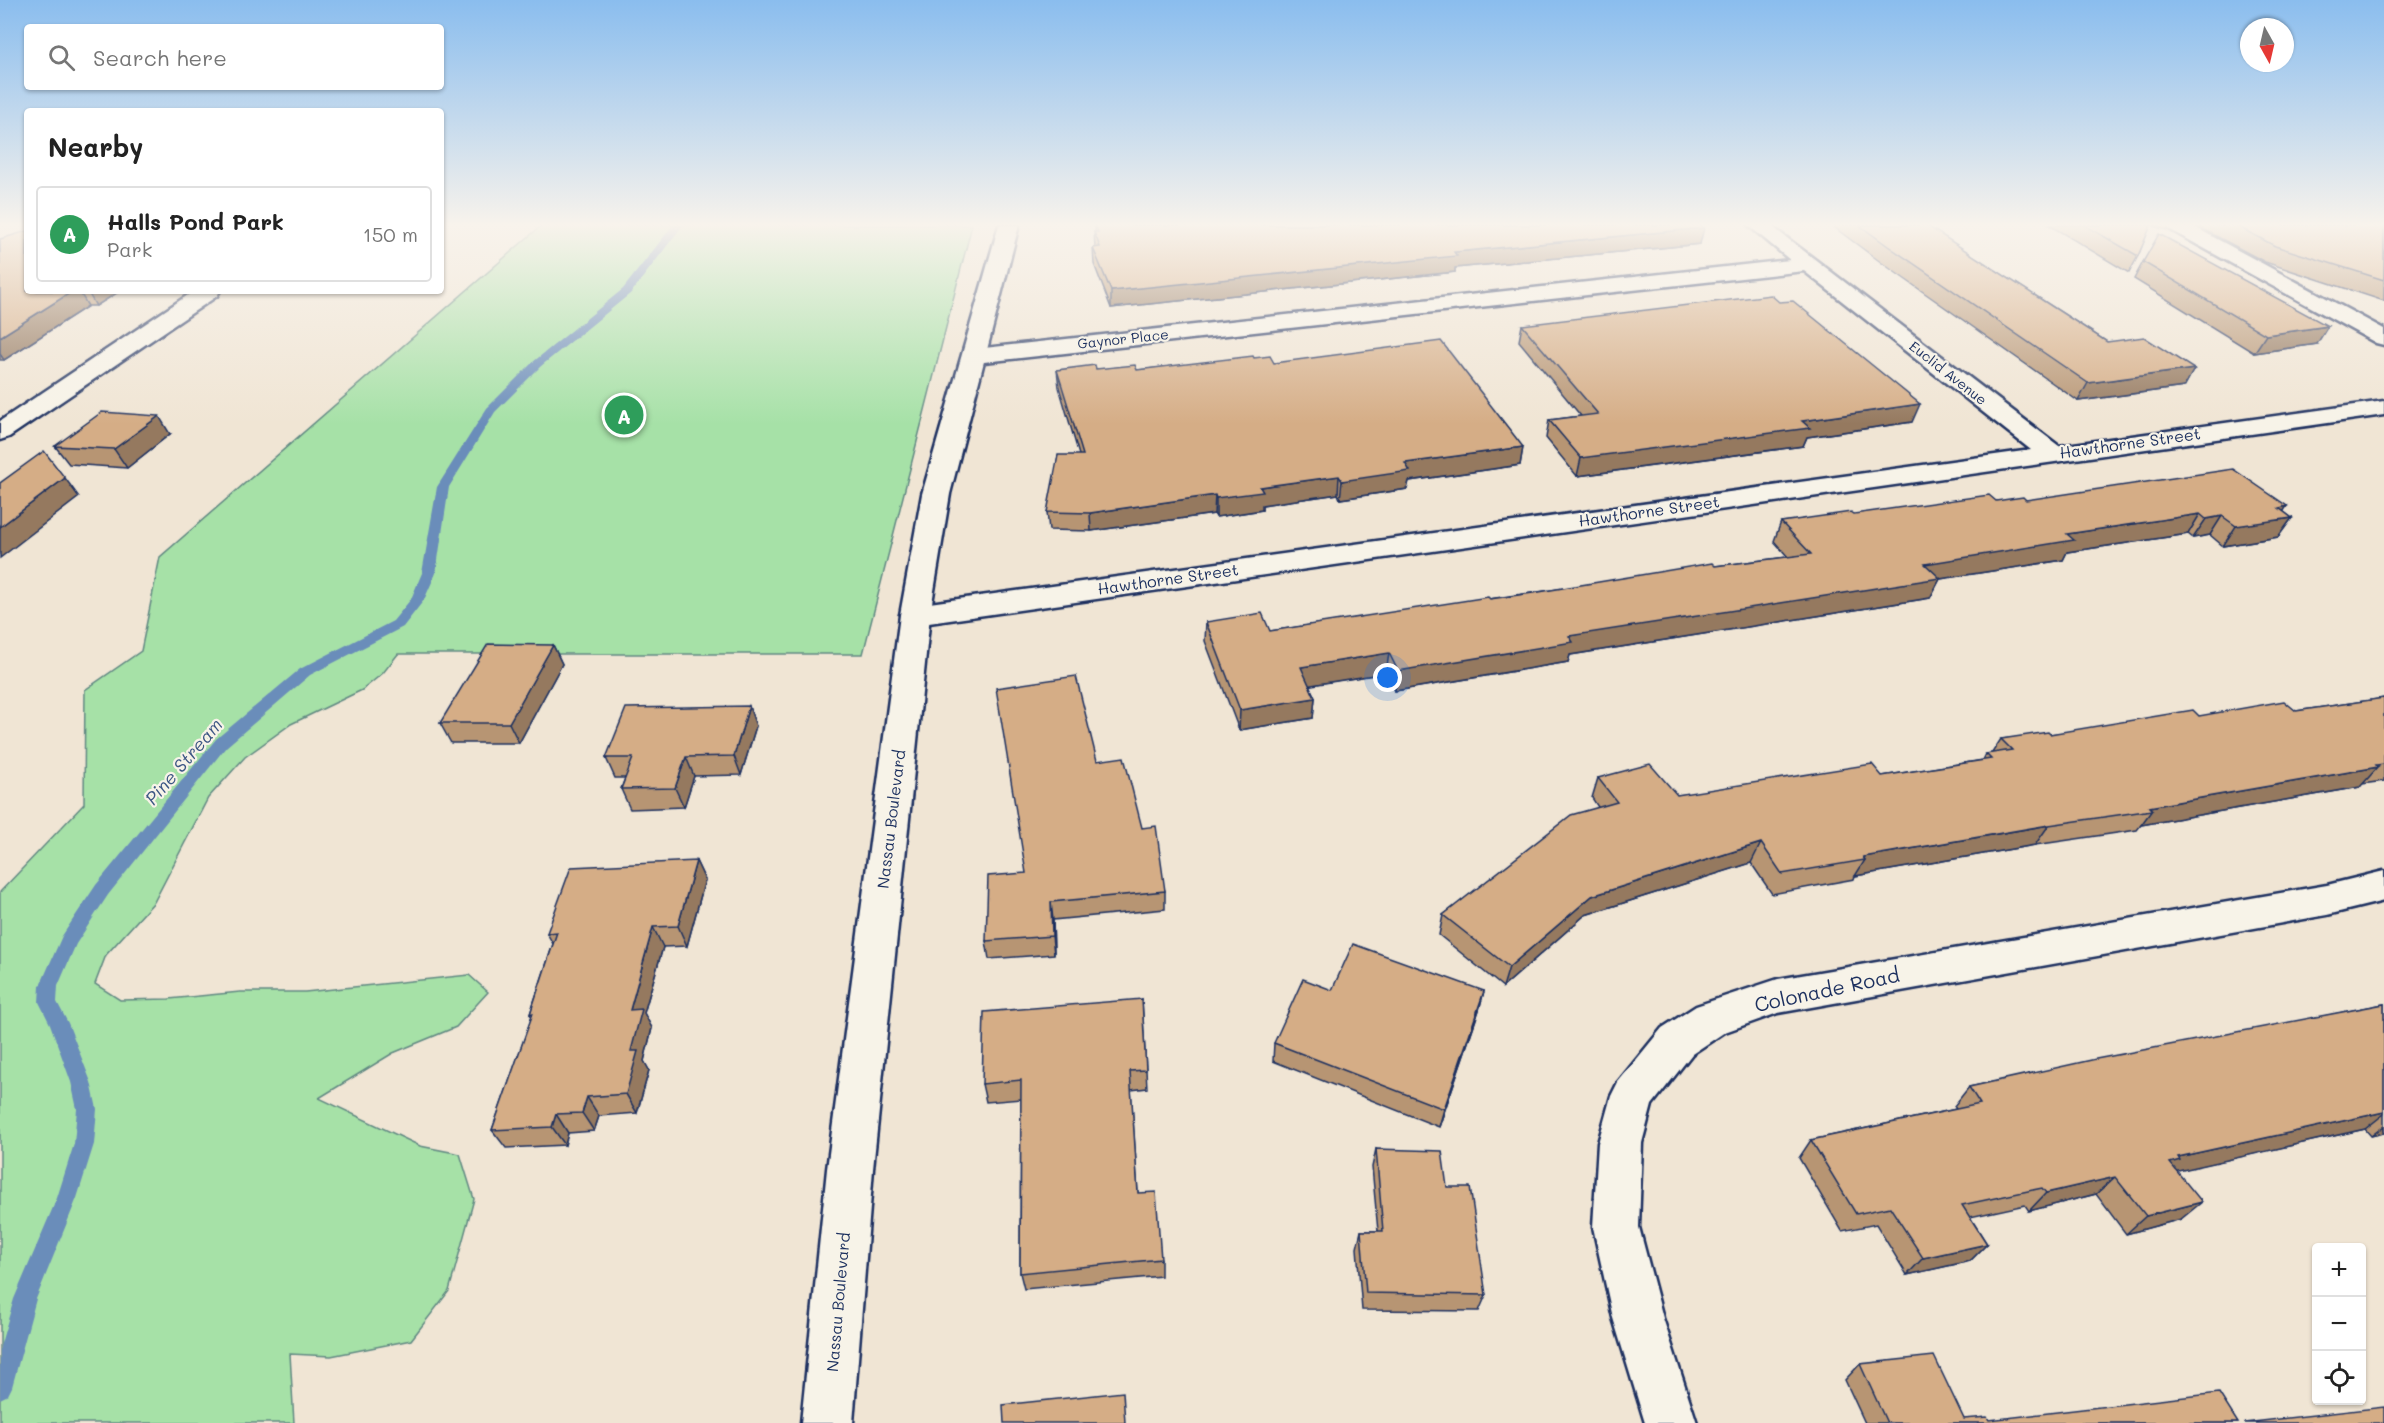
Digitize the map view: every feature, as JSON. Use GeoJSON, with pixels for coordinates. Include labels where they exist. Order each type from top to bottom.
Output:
{"type":"FeatureCollection","features":[{"type":"Feature","properties":{"kind":"street","name":"Nassau Boulevard"},"geometry":{"type":"LineString","coordinates":[[827,1423],[850,1169],[915,615],[936,494],[992,291]]}},
{"type":"Feature","properties":{"kind":"street","name":"Gaynor Place"},"geometry":{"type":"LineString","coordinates":[[975,356],[1560,291]]}},
{"type":"Feature","properties":{"kind":"street","name":"Euclid Avenue"},"geometry":{"type":"LineString","coordinates":[[1843,291],[2053,454]]}},
{"type":"Feature","properties":{"kind":"street"},"geometry":{"type":"LineString","coordinates":[[2298,291],[2384,338]]}},
{"type":"Feature","properties":{"kind":"street"},"geometry":{"type":"LineString","coordinates":[[0,432],[205,294]]}},
{"type":"Feature","properties":{"kind":"street","name":"Hawthorne Street"},"geometry":{"type":"LineString","coordinates":[[915,615],[2384,408]]}},
{"type":"Feature","properties":{"kind":"street","name":"Colonade Road"},"geometry":{"type":"LineString","coordinates":[[1671,1423],[1638,1318],[1616,1227],[1620,1143],[1633,1096],[1677,1041],[1711,1019],[1778,996],[2327,900],[2384,886]]}},
{"type":"Feature","properties":{"kind":"green space"},"geometry":{"type":"Polygon","coordinates":[[[466,291],[955,291],[863,654],[398,654],[383,673],[362,690],[291,724],[245,757],[208,798],[154,902],[106,955],[95,984],[120,1000],[169,999],[240,992],[305,992],[469,975],[488,992],[456,1027],[393,1053],[319,1098],[420,1146],[460,1154],[474,1199],[449,1291],[411,1340],[331,1356],[290,1354],[294,1423],[0,1423],[0,892],[84,804],[85,690],[141,651],[160,557],[466,291]]]}},
{"type":"Feature","properties":{"kind":"building"},"geometry":{"type":"Polygon","coordinates":[[[0,291],[68,294],[0,337],[0,291]]]}},
{"type":"Feature","properties":{"kind":"building"},"geometry":{"type":"Polygon","coordinates":[[[1954,291],[2029,291],[2107,342],[2144,337],[2194,369],[2088,383],[1954,291]]]}},
{"type":"Feature","properties":{"kind":"building"},"geometry":{"type":"Polygon","coordinates":[[[2193,291],[2264,291],[2328,326],[2266,335],[2193,291]]]}},
{"type":"Feature","properties":{"kind":"building"},"geometry":{"type":"Polygon","coordinates":[[[1771,295],[1779,302],[1793,301],[1920,404],[1802,421],[1810,428],[1581,458],[1549,420],[1598,414],[1522,325],[1771,295]]]}},
{"type":"Feature","properties":{"kind":"building"},"geometry":{"type":"Polygon","coordinates":[[[1441,341],[1523,447],[1405,463],[1410,471],[1342,481],[1339,476],[1260,487],[1263,492],[1216,498],[1215,495],[1090,513],[1047,512],[1058,455],[1083,455],[1057,370],[1095,365],[1096,369],[1135,365],[1137,370],[1253,356],[1254,358],[1270,356],[1274,363],[1441,341]]]}},
{"type":"Feature","properties":{"kind":"building"},"geometry":{"type":"Polygon","coordinates":[[[102,412],[159,416],[114,449],[55,446],[102,412]]]}},
{"type":"Feature","properties":{"kind":"building"},"geometry":{"type":"Polygon","coordinates":[[[44,451],[65,478],[0,527],[0,483],[44,451]]]}},
{"type":"Feature","properties":{"kind":"building"},"geometry":{"type":"Polygon","coordinates":[[[2233,469],[2287,506],[2279,508],[2292,518],[2236,526],[2222,516],[2206,519],[2200,514],[2067,534],[2074,540],[1925,564],[1940,578],[1569,636],[1573,642],[1398,671],[1389,653],[1301,667],[1315,698],[1240,710],[1206,622],[1262,613],[1270,631],[1488,597],[1490,599],[1533,593],[1712,563],[1715,566],[1811,554],[1781,522],[1989,495],[1996,501],[2023,497],[2026,500],[2233,469]]]}},
{"type":"Feature","properties":{"kind":"building"},"geometry":{"type":"Polygon","coordinates":[[[488,644],[553,645],[509,723],[440,723],[488,644]]]}},
{"type":"Feature","properties":{"kind":"building"},"geometry":{"type":"Polygon","coordinates":[[[1076,676],[1097,761],[1124,757],[1142,828],[1156,826],[1165,891],[1051,902],[1052,936],[986,941],[988,876],[1026,873],[996,688],[1076,676]]]}},
{"type":"Feature","properties":{"kind":"building"},"geometry":{"type":"Polygon","coordinates":[[[2384,698],[2384,764],[2376,765],[2378,767],[2149,807],[2152,810],[1863,857],[1865,860],[1782,874],[1761,843],[1592,896],[1509,967],[1443,915],[1571,815],[1617,802],[1598,778],[1650,764],[1677,795],[1872,764],[1882,776],[1991,759],[1986,754],[2012,750],[2001,739],[2048,732],[2050,734],[2193,710],[2199,716],[2284,701],[2296,711],[2384,698]]]}},
{"type":"Feature","properties":{"kind":"building"},"geometry":{"type":"Polygon","coordinates":[[[749,706],[734,756],[686,757],[675,788],[621,789],[633,758],[606,758],[626,708],[749,706]]]}},
{"type":"Feature","properties":{"kind":"building"},"geometry":{"type":"Polygon","coordinates":[[[696,861],[678,926],[653,927],[630,1010],[642,1009],[631,1051],[638,1051],[626,1094],[587,1097],[582,1113],[556,1114],[552,1127],[492,1130],[533,1013],[530,1014],[557,932],[547,933],[571,867],[696,861]]]}},
{"type":"Feature","properties":{"kind":"building"},"geometry":{"type":"Polygon","coordinates":[[[1353,944],[1484,991],[1444,1109],[1274,1043],[1303,979],[1332,990],[1353,944]]]}},
{"type":"Feature","properties":{"kind":"building"},"geometry":{"type":"Polygon","coordinates":[[[1142,999],[1146,1070],[1130,1071],[1138,1193],[1156,1192],[1161,1259],[1020,1273],[1021,1080],[982,1084],[984,1012],[1142,999]]]}},
{"type":"Feature","properties":{"kind":"building"},"geometry":{"type":"Polygon","coordinates":[[[2384,1004],[2384,1112],[2178,1157],[2180,1160],[2170,1163],[2202,1202],[2146,1216],[2115,1177],[2046,1193],[2042,1188],[1962,1205],[1987,1244],[1923,1258],[1890,1207],[1856,1214],[1811,1140],[1980,1104],[1969,1087],[2096,1059],[2384,1004]]]}},
{"type":"Feature","properties":{"kind":"building"},"geometry":{"type":"Polygon","coordinates":[[[1376,1149],[1442,1151],[1447,1187],[1470,1187],[1486,1295],[1366,1293],[1361,1231],[1383,1231],[1376,1149]]]}},
{"type":"Feature","properties":{"kind":"building"},"geometry":{"type":"Polygon","coordinates":[[[1934,1356],[1964,1419],[1987,1417],[1989,1420],[2219,1393],[2238,1423],[1887,1423],[1860,1364],[1934,1356]]]}},
{"type":"Feature","properties":{"kind":"building"},"geometry":{"type":"Polygon","coordinates":[[[1123,1392],[1125,1423],[1004,1423],[1003,1405],[1123,1392]]]}},
{"type":"Feature","properties":{"kind":"building"},"geometry":{"type":"Polygon","coordinates":[[[2384,1407],[2384,1423],[2244,1423],[2384,1407]]]}},
{"type":"Feature","properties":{"kind":"waterway","name":"Pine Stream"},"geometry":{"type":"LineString","coordinates":[[0,1387],[25,1299],[67,1198],[84,1144],[87,1109],[81,1082],[59,1023],[48,1002],[49,986],[68,941],[102,890],[221,743],[305,672],[398,624],[417,600],[429,573],[443,487],[491,410],[537,364],[626,291]]}},
{"type":"Feature","properties":{"kind":"place","name":"Halls Pond Park"},"geometry":{"type":"Point","coordinates":[624,415]}}]}
